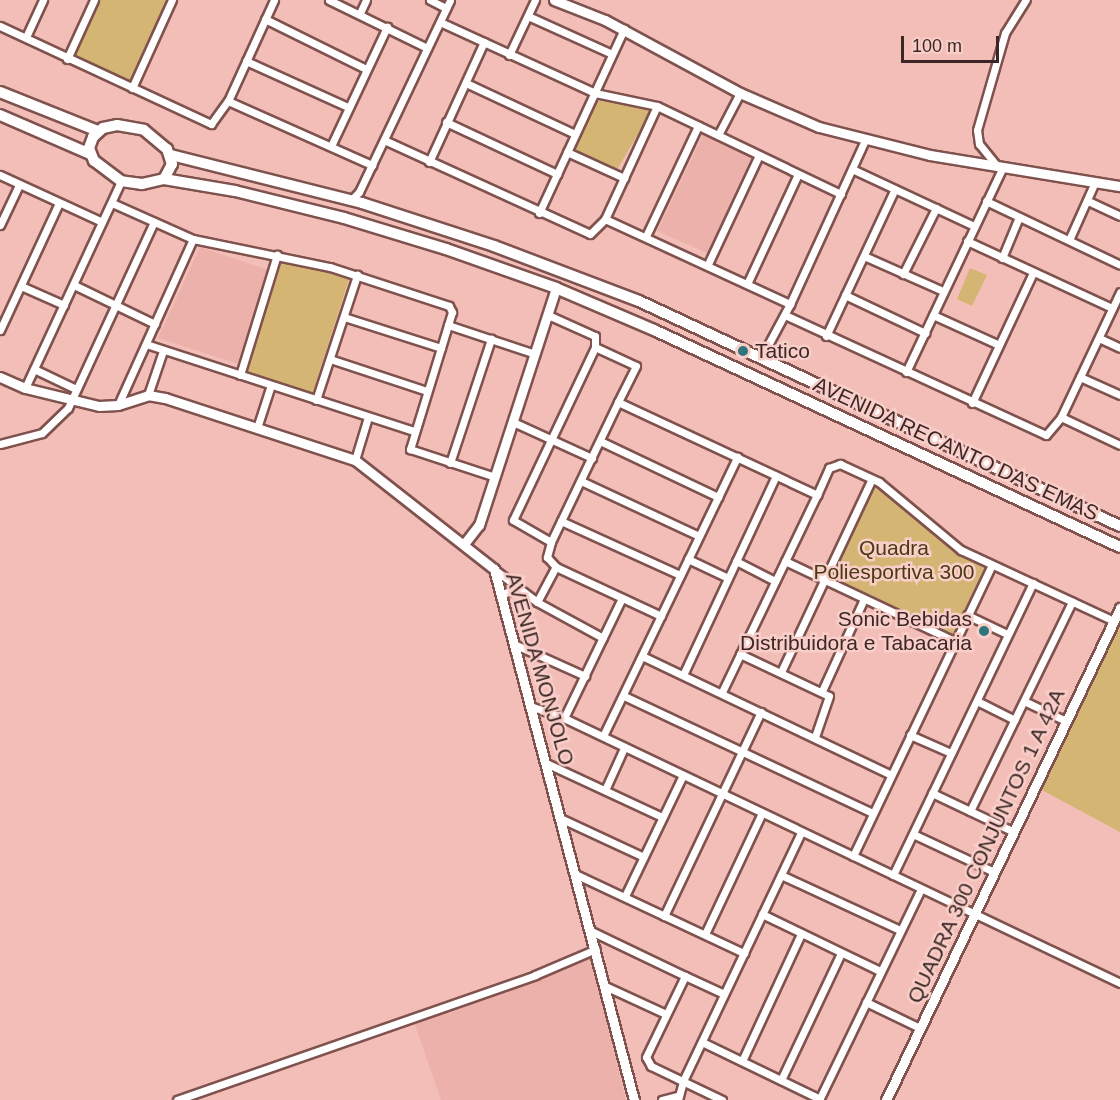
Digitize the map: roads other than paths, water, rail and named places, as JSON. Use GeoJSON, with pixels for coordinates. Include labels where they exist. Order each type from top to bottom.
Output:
{"type":"FeatureCollection","features":[{"type":"Feature","properties":{"kind":"main road"},"geometry":{"type":"LineString","coordinates":[[0,92],[98,131]]}},
{"type":"Feature","properties":{"kind":"main road"},"geometry":{"type":"LineString","coordinates":[[0,115],[90,154],[100,168],[121,181],[142,184],[164,179],[171,167],[171,155],[156,138],[137,128],[117,125],[98,131],[90,141],[90,154]]}},
{"type":"Feature","properties":{"kind":"main road","name":"AVENIDA RECANTO DAS EMAS"},"geometry":{"type":"LineString","coordinates":[[171,155],[241,174],[357,198],[666,314],[1120,526]]}},
{"type":"Feature","properties":{"kind":"main road"},"geometry":{"type":"LineString","coordinates":[[235,191],[241,174]]}},
{"type":"Feature","properties":{"kind":"main road","name":"AVENIDA RECANTO DAS EMAS"},"geometry":{"type":"LineString","coordinates":[[164,179],[235,191],[398,234],[556,288],[654,330],[1081,527],[1119,547]]}},
{"type":"Feature","properties":{"kind":"main road"},"geometry":{"type":"LineString","coordinates":[[398,234],[405,228],[401,215]]}},
{"type":"Feature","properties":{"kind":"main road"},"geometry":{"type":"LineString","coordinates":[[439,247],[441,237],[449,231]]}},
{"type":"Feature","properties":{"kind":"main road"},"geometry":{"type":"LineString","coordinates":[[654,330],[667,328],[670,320],[666,314]]}},
{"type":"Feature","properties":{"kind":"main road"},"geometry":{"type":"LineString","coordinates":[[682,343],[676,334],[682,326],[689,325]]}},
{"type":"Feature","properties":{"kind":"main road"},"geometry":{"type":"LineString","coordinates":[[1081,527],[1089,524],[1090,511]]}},
{"type":"Feature","properties":{"kind":"main road"},"geometry":{"type":"LineString","coordinates":[[1099,537],[1096,527],[1108,521]]}},
{"type":"Feature","properties":{"kind":"main road"},"geometry":{"type":"LineString","coordinates":[[1119,547],[1120,533]]}},
{"type":"Feature","properties":{"kind":"street"},"geometry":{"type":"LineString","coordinates":[[26,38],[44,0]]}},
{"type":"Feature","properties":{"kind":"street"},"geometry":{"type":"LineString","coordinates":[[67,59],[94,0]]}},
{"type":"Feature","properties":{"kind":"street"},"geometry":{"type":"LineString","coordinates":[[132,88],[172,0]]}},
{"type":"Feature","properties":{"kind":"street"},"geometry":{"type":"LineString","coordinates":[[0,26],[208,124],[216,122],[228,100],[274,0]]}},
{"type":"Feature","properties":{"kind":"street"},"geometry":{"type":"LineString","coordinates":[[329,0],[360,13],[427,48]]}},
{"type":"Feature","properties":{"kind":"street"},"geometry":{"type":"LineString","coordinates":[[360,13],[366,0]]}},
{"type":"Feature","properties":{"kind":"street"},"geometry":{"type":"LineString","coordinates":[[430,0],[446,8]]}},
{"type":"Feature","properties":{"kind":"street"},"geometry":{"type":"LineString","coordinates":[[357,198],[450,0]]}},
{"type":"Feature","properties":{"kind":"street"},"geometry":{"type":"LineString","coordinates":[[509,55],[535,0]]}},
{"type":"Feature","properties":{"kind":"street"},"geometry":{"type":"LineString","coordinates":[[554,0],[624,29],[740,93],[819,127],[864,142],[1120,186]]}},
{"type":"Feature","properties":{"kind":"street"},"geometry":{"type":"LineString","coordinates":[[1000,166],[976,139],[977,130],[1005,33],[1026,0]]}},
{"type":"Feature","properties":{"kind":"street"},"geometry":{"type":"LineString","coordinates":[[528,16],[612,54]]}},
{"type":"Feature","properties":{"kind":"street"},"geometry":{"type":"LineString","coordinates":[[265,19],[366,69]]}},
{"type":"Feature","properties":{"kind":"street"},"geometry":{"type":"LineString","coordinates":[[440,22],[595,93],[657,106],[841,194]]}},
{"type":"Feature","properties":{"kind":"street"},"geometry":{"type":"LineString","coordinates":[[331,146],[387,27]]}},
{"type":"Feature","properties":{"kind":"street"},"geometry":{"type":"LineString","coordinates":[[539,213],[624,29]]}},
{"type":"Feature","properties":{"kind":"street"},"geometry":{"type":"LineString","coordinates":[[429,162],[484,42]]}},
{"type":"Feature","properties":{"kind":"street"},"geometry":{"type":"LineString","coordinates":[[246,61],[348,106]]}},
{"type":"Feature","properties":{"kind":"street"},"geometry":{"type":"LineString","coordinates":[[466,83],[575,134]]}},
{"type":"Feature","properties":{"kind":"street"},"geometry":{"type":"LineString","coordinates":[[718,135],[740,93]]}},
{"type":"Feature","properties":{"kind":"street"},"geometry":{"type":"LineString","coordinates":[[228,100],[372,165]]}},
{"type":"Feature","properties":{"kind":"street"},"geometry":{"type":"LineString","coordinates":[[384,140],[539,213],[590,234],[605,219],[657,106]]}},
{"type":"Feature","properties":{"kind":"street"},"geometry":{"type":"LineString","coordinates":[[446,122],[557,174]]}},
{"type":"Feature","properties":{"kind":"street"},"geometry":{"type":"LineString","coordinates":[[646,236],[698,126]]}},
{"type":"Feature","properties":{"kind":"street"},"geometry":{"type":"LineString","coordinates":[[761,358],[785,315],[864,142]]}},
{"type":"Feature","properties":{"kind":"street"},"geometry":{"type":"LineString","coordinates":[[567,152],[624,178]]}},
{"type":"Feature","properties":{"kind":"street"},"geometry":{"type":"LineString","coordinates":[[708,264],[759,155]]}},
{"type":"Feature","properties":{"kind":"street"},"geometry":{"type":"LineString","coordinates":[[906,372],[1000,166]]}},
{"type":"Feature","properties":{"kind":"street"},"geometry":{"type":"LineString","coordinates":[[852,170],[974,226]]}},
{"type":"Feature","properties":{"kind":"street"},"geometry":{"type":"LineString","coordinates":[[747,284],[798,174]]}},
{"type":"Feature","properties":{"kind":"street"},"geometry":{"type":"LineString","coordinates":[[0,175],[102,222]]}},
{"type":"Feature","properties":{"kind":"street"},"geometry":{"type":"LineString","coordinates":[[25,388],[121,181]]}},
{"type":"Feature","properties":{"kind":"street"},"geometry":{"type":"LineString","coordinates":[[1070,240],[1095,182]]}},
{"type":"Feature","properties":{"kind":"street"},"geometry":{"type":"LineString","coordinates":[[0,225],[19,185]]}},
{"type":"Feature","properties":{"kind":"street"},"geometry":{"type":"LineString","coordinates":[[826,336],[895,189]]}},
{"type":"Feature","properties":{"kind":"street"},"geometry":{"type":"LineString","coordinates":[[986,201],[1120,264]]}},
{"type":"Feature","properties":{"kind":"street"},"geometry":{"type":"LineString","coordinates":[[1088,201],[1120,216]]}},
{"type":"Feature","properties":{"kind":"street"},"geometry":{"type":"LineString","coordinates":[[0,329],[59,203]]}},
{"type":"Feature","properties":{"kind":"street"},"geometry":{"type":"LineString","coordinates":[[112,203],[193,239],[278,255],[357,275],[449,306],[452,312],[410,449],[495,477]]}},
{"type":"Feature","properties":{"kind":"street"},"geometry":{"type":"LineString","coordinates":[[903,274],[936,208]]}},
{"type":"Feature","properties":{"kind":"street"},"geometry":{"type":"LineString","coordinates":[[1002,258],[1019,217]]}},
{"type":"Feature","properties":{"kind":"street"},"geometry":{"type":"LineString","coordinates":[[605,219],[708,264],[790,304]]}},
{"type":"Feature","properties":{"kind":"street"},"geometry":{"type":"LineString","coordinates":[[0,444],[42,433],[65,412],[154,222]]}},
{"type":"Feature","properties":{"kind":"street"},"geometry":{"type":"LineString","coordinates":[[117,405],[193,239]]}},
{"type":"Feature","properties":{"kind":"street"},"geometry":{"type":"LineString","coordinates":[[967,241],[1112,308]]}},
{"type":"Feature","properties":{"kind":"street"},"geometry":{"type":"LineString","coordinates":[[240,375],[278,255]]}},
{"type":"Feature","properties":{"kind":"street"},"geometry":{"type":"LineString","coordinates":[[864,256],[944,291]]}},
{"type":"Feature","properties":{"kind":"street"},"geometry":{"type":"LineString","coordinates":[[972,403],[1033,273]]}},
{"type":"Feature","properties":{"kind":"street"},"geometry":{"type":"LineString","coordinates":[[316,400],[357,275]]}},
{"type":"Feature","properties":{"kind":"street"},"geometry":{"type":"LineString","coordinates":[[74,285],[155,324]]}},
{"type":"Feature","properties":{"kind":"street"},"geometry":{"type":"LineString","coordinates":[[21,286],[64,304]]}},
{"type":"Feature","properties":{"kind":"street"},"geometry":{"type":"LineString","coordinates":[[464,544],[479,525],[556,288]]}},
{"type":"Feature","properties":{"kind":"street"},"geometry":{"type":"LineString","coordinates":[[785,315],[1041,435],[1052,432],[1061,417],[1120,292]]}},
{"type":"Feature","properties":{"kind":"street"},"geometry":{"type":"LineString","coordinates":[[845,295],[925,333]]}},
{"type":"Feature","properties":{"kind":"street"},"geometry":{"type":"LineString","coordinates":[[548,315],[595,336],[595,347],[513,521],[550,542]]}},
{"type":"Feature","properties":{"kind":"street"},"geometry":{"type":"LineString","coordinates":[[933,315],[999,345]]}},
{"type":"Feature","properties":{"kind":"street"},"geometry":{"type":"LineString","coordinates":[[344,317],[441,348]]}},
{"type":"Feature","properties":{"kind":"street"},"geometry":{"type":"LineString","coordinates":[[448,325],[535,354]]}},
{"type":"Feature","properties":{"kind":"street"},"geometry":{"type":"LineString","coordinates":[[1099,338],[1120,348]]}},
{"type":"Feature","properties":{"kind":"street"},"geometry":{"type":"LineString","coordinates":[[450,464],[491,339]]}},
{"type":"Feature","properties":{"kind":"street"},"geometry":{"type":"LineString","coordinates":[[146,344],[414,431]]}},
{"type":"Feature","properties":{"kind":"street"},"geometry":{"type":"LineString","coordinates":[[595,347],[636,366],[550,542],[547,557],[556,567],[661,616]]}},
{"type":"Feature","properties":{"kind":"street"},"geometry":{"type":"LineString","coordinates":[[0,377],[25,388],[99,406],[117,405],[148,395],[163,351]]}},
{"type":"Feature","properties":{"kind":"street"},"geometry":{"type":"LineString","coordinates":[[330,359],[427,391]]}},
{"type":"Feature","properties":{"kind":"street"},"geometry":{"type":"LineString","coordinates":[[34,369],[76,389]]}},
{"type":"Feature","properties":{"kind":"street"},"geometry":{"type":"LineString","coordinates":[[1080,377],[1120,395]]}},
{"type":"Feature","properties":{"kind":"street"},"geometry":{"type":"LineString","coordinates":[[256,428],[271,385]]}},
{"type":"Feature","properties":{"kind":"street","name":"AVENIDA MONJOLO"},"geometry":{"type":"LineString","coordinates":[[148,395],[355,460],[494,569],[503,594],[530,706],[548,764],[634,1100]]}},
{"type":"Feature","properties":{"kind":"street"},"geometry":{"type":"LineString","coordinates":[[618,402],[817,495]]}},
{"type":"Feature","properties":{"kind":"street"},"geometry":{"type":"LineString","coordinates":[[355,460],[368,417]]}},
{"type":"Feature","properties":{"kind":"street"},"geometry":{"type":"LineString","coordinates":[[1061,417],[1120,445]]}},
{"type":"Feature","properties":{"kind":"street"},"geometry":{"type":"LineString","coordinates":[[513,422],[592,458]]}},
{"type":"Feature","properties":{"kind":"street"},"geometry":{"type":"LineString","coordinates":[[600,441],[718,497]]}},
{"type":"Feature","properties":{"kind":"street"},"geometry":{"type":"LineString","coordinates":[[603,736],[737,457]]}},
{"type":"Feature","properties":{"kind":"street"},"geometry":{"type":"LineString","coordinates":[[722,692],[829,468],[837,463],[872,479],[948,543],[991,567],[1114,621]]}},
{"type":"Feature","properties":{"kind":"street"},"geometry":{"type":"LineString","coordinates":[[683,675],[776,476]]}},
{"type":"Feature","properties":{"kind":"street"},"geometry":{"type":"LineString","coordinates":[[781,672],[826,581],[872,479]]}},
{"type":"Feature","properties":{"kind":"street"},"geometry":{"type":"LineString","coordinates":[[581,481],[699,536]]}},
{"type":"Feature","properties":{"kind":"street"},"geometry":{"type":"LineString","coordinates":[[561,520],[680,575]]}},
{"type":"Feature","properties":{"kind":"street"},"geometry":{"type":"LineString","coordinates":[[688,559],[728,578]]}},
{"type":"Feature","properties":{"kind":"street"},"geometry":{"type":"LineString","coordinates":[[736,561],[775,580]]}},
{"type":"Feature","properties":{"kind":"street"},"geometry":{"type":"LineString","coordinates":[[785,561],[954,641]]}},
{"type":"Feature","properties":{"kind":"street"},"geometry":{"type":"LineString","coordinates":[[537,602],[556,567]]}},
{"type":"Feature","properties":{"kind":"street"},"geometry":{"type":"LineString","coordinates":[[853,856],[991,567]]}},
{"type":"Feature","properties":{"kind":"street"},"geometry":{"type":"LineString","coordinates":[[494,569],[537,602],[603,638]]}},
{"type":"Feature","properties":{"kind":"street"},"geometry":{"type":"LineString","coordinates":[[893,875],[1033,584]]}},
{"type":"Feature","properties":{"kind":"street"},"geometry":{"type":"LineString","coordinates":[[503,594],[516,588]]}},
{"type":"Feature","properties":{"kind":"street"},"geometry":{"type":"LineString","coordinates":[[564,717],[622,598]]}},
{"type":"Feature","properties":{"kind":"street"},"geometry":{"type":"LineString","coordinates":[[822,691],[864,599]]}},
{"type":"Feature","properties":{"kind":"street"},"geometry":{"type":"LineString","coordinates":[[970,811],[1072,602]]}},
{"type":"Feature","properties":{"kind":"street","name":"QUADRA 300 CONJUNTOS 1 A 42A"},"geometry":{"type":"LineString","coordinates":[[886,1100],[1120,608]]}},
{"type":"Feature","properties":{"kind":"street"},"geometry":{"type":"LineString","coordinates":[[967,615],[1007,634]]}},
{"type":"Feature","properties":{"kind":"street"},"geometry":{"type":"LineString","coordinates":[[516,645],[585,676]]}},
{"type":"Feature","properties":{"kind":"street"},"geometry":{"type":"LineString","coordinates":[[740,654],[822,691],[830,699],[815,737]]}},
{"type":"Feature","properties":{"kind":"street"},"geometry":{"type":"LineString","coordinates":[[642,656],[722,692],[891,775]]}},
{"type":"Feature","properties":{"kind":"street"},"geometry":{"type":"LineString","coordinates":[[624,696],[873,813]]}},
{"type":"Feature","properties":{"kind":"street"},"geometry":{"type":"LineString","coordinates":[[977,701],[1015,720]]}},
{"type":"Feature","properties":{"kind":"street"},"geometry":{"type":"LineString","coordinates":[[1024,701],[1066,721]]}},
{"type":"Feature","properties":{"kind":"street"},"geometry":{"type":"LineString","coordinates":[[530,706],[564,717],[624,748],[1120,983]]}},
{"type":"Feature","properties":{"kind":"street"},"geometry":{"type":"LineString","coordinates":[[664,916],[761,712]]}},
{"type":"Feature","properties":{"kind":"street"},"geometry":{"type":"LineString","coordinates":[[910,735],[951,753]]}},
{"type":"Feature","properties":{"kind":"street"},"geometry":{"type":"LineString","coordinates":[[605,790],[624,748]]}},
{"type":"Feature","properties":{"kind":"street"},"geometry":{"type":"LineString","coordinates":[[548,764],[662,817]]}},
{"type":"Feature","properties":{"kind":"street"},"geometry":{"type":"LineString","coordinates":[[625,896],[683,775]]}},
{"type":"Feature","properties":{"kind":"street"},"geometry":{"type":"LineString","coordinates":[[932,793],[1014,832]]}},
{"type":"Feature","properties":{"kind":"street"},"geometry":{"type":"LineString","coordinates":[[705,934],[762,813]]}},
{"type":"Feature","properties":{"kind":"street"},"geometry":{"type":"LineString","coordinates":[[562,819],[644,857]]}},
{"type":"Feature","properties":{"kind":"street"},"geometry":{"type":"LineString","coordinates":[[662,1100],[678,1098],[683,1081],[801,832]]}},
{"type":"Feature","properties":{"kind":"street"},"geometry":{"type":"LineString","coordinates":[[913,834],[994,872]]}},
{"type":"Feature","properties":{"kind":"street"},"geometry":{"type":"LineString","coordinates":[[575,874],[744,953]]}},
{"type":"Feature","properties":{"kind":"street"},"geometry":{"type":"LineString","coordinates":[[781,875],[900,930]]}},
{"type":"Feature","properties":{"kind":"street"},"geometry":{"type":"LineString","coordinates":[[702,1041],[820,1099],[921,889]]}},
{"type":"Feature","properties":{"kind":"street"},"geometry":{"type":"LineString","coordinates":[[762,914],[880,971]]}},
{"type":"Feature","properties":{"kind":"street"},"geometry":{"type":"LineString","coordinates":[[591,931],[724,994]]}},
{"type":"Feature","properties":{"kind":"street"},"geometry":{"type":"LineString","coordinates":[[741,1061],[801,934]]}},
{"type":"Feature","properties":{"kind":"street"},"geometry":{"type":"LineString","coordinates":[[177,1100],[535,975],[596,949]]}},
{"type":"Feature","properties":{"kind":"street"},"geometry":{"type":"LineString","coordinates":[[781,1080],[841,953]]}},
{"type":"Feature","properties":{"kind":"street"},"geometry":{"type":"LineString","coordinates":[[685,976],[646,1060],[722,1100]]}},
{"type":"Feature","properties":{"kind":"street"},"geometry":{"type":"LineString","coordinates":[[605,986],[666,1014]]}},
{"type":"Feature","properties":{"kind":"street"},"geometry":{"type":"LineString","coordinates":[[866,1002],[920,1028]]}},
{"type":"Feature","properties":{"kind":"place","name":"Tatico"},"geometry":{"type":"Point","coordinates":[743,351]}},
{"type":"Feature","properties":{"kind":"place","name":"Sonic Bebidas Distribuidora e Tabacaria"},"geometry":{"type":"Point","coordinates":[984,631]}},
{"type":"Feature","properties":{"kind":"park label","name":"Quadra Poliesportiva 300"},"geometry":{"type":"Point","coordinates":[894,560]}}]}
